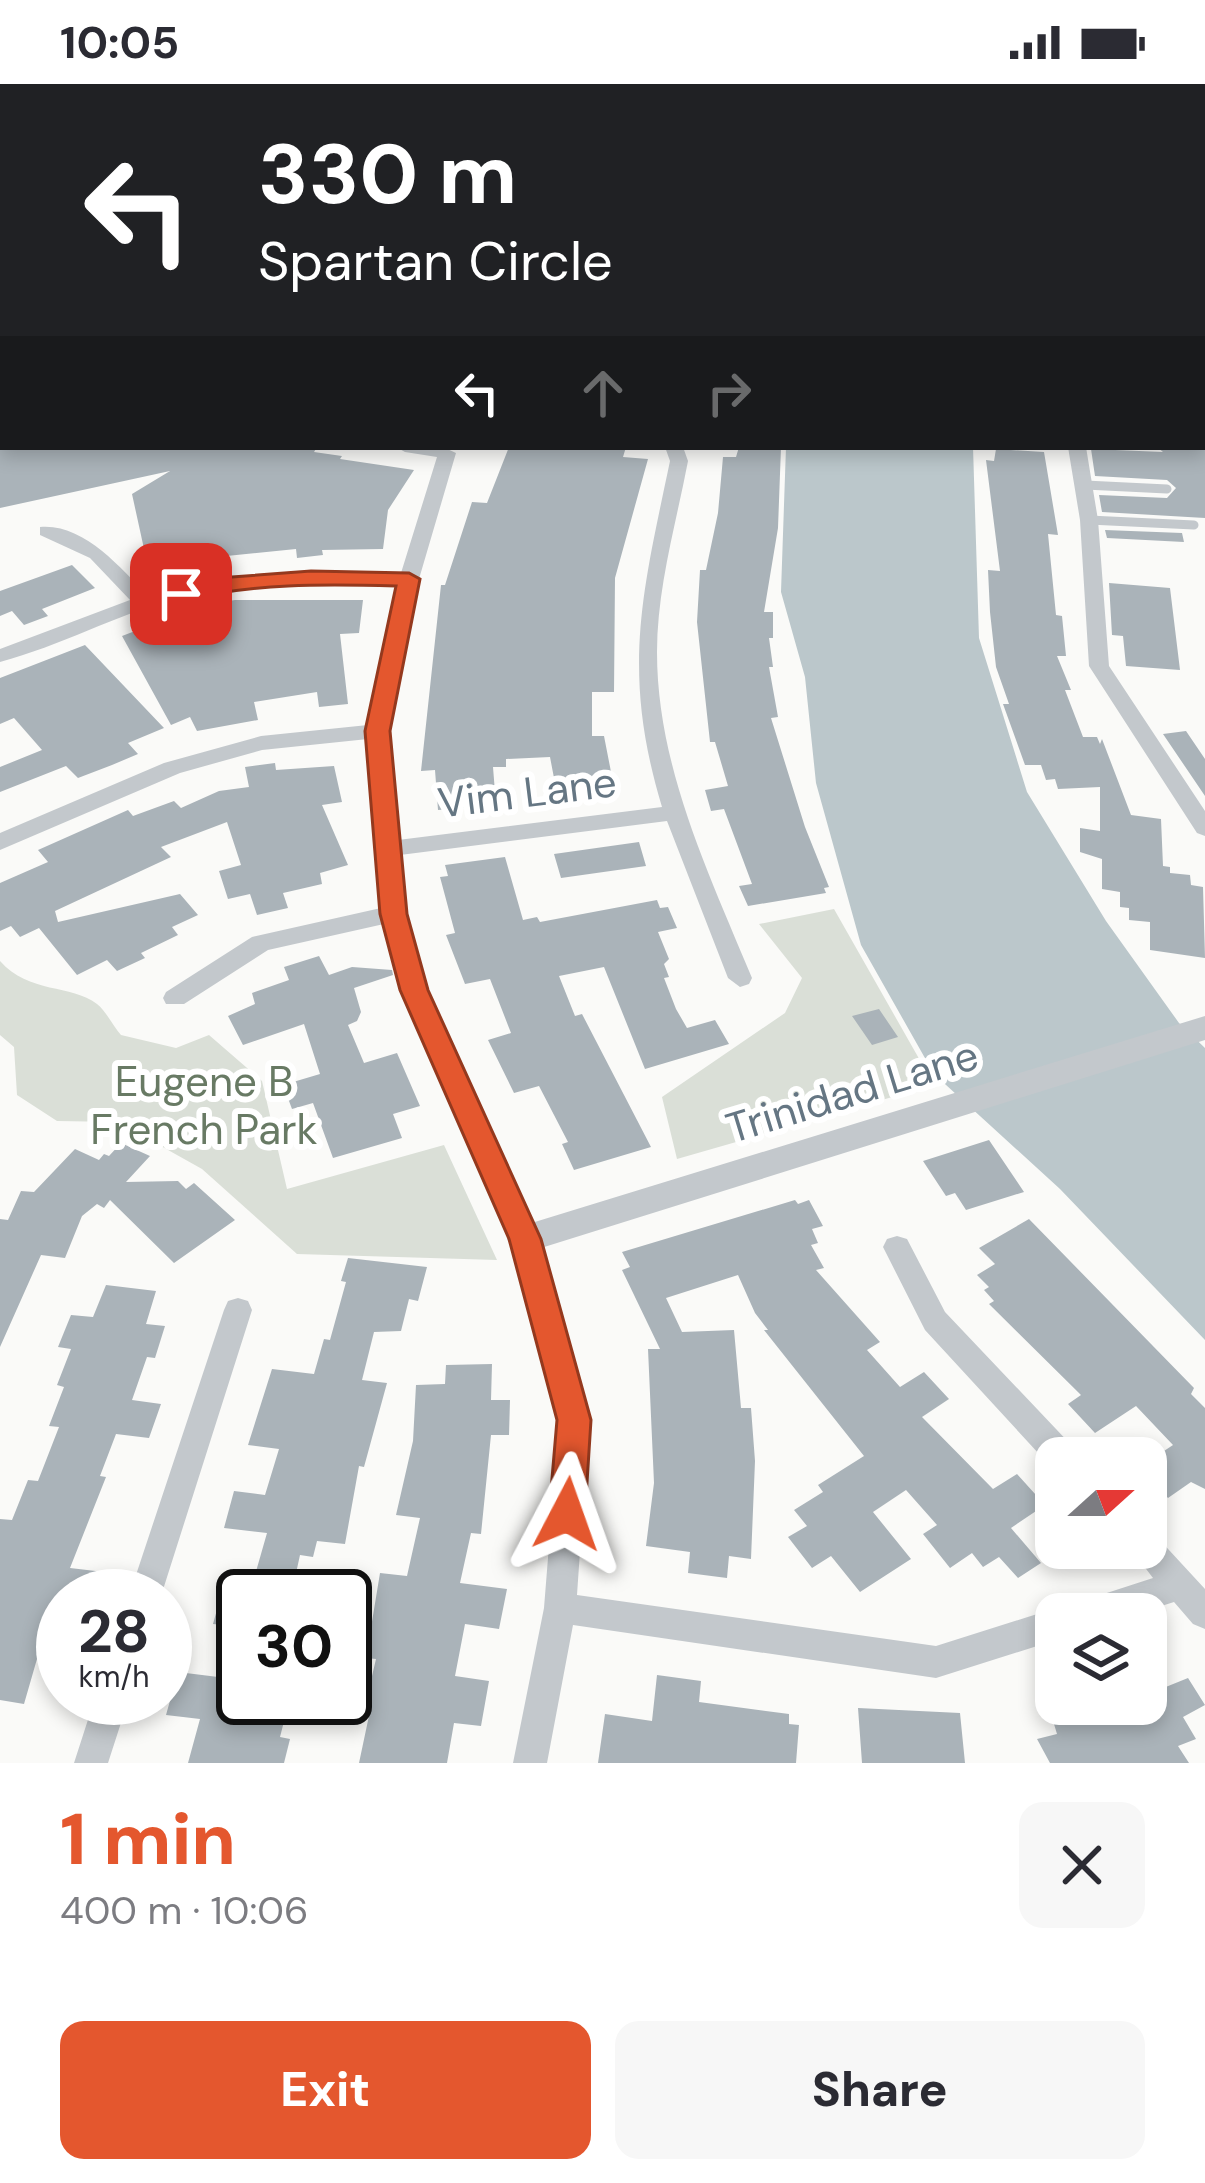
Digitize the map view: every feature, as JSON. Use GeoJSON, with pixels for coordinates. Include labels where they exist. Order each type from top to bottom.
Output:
{"type":"FeatureCollection","features":[{"type":"Feature","properties":{"kind":"street"},"geometry":{"type":"LineString","coordinates":[[426,450],[447,453],[409,579],[378,731],[393,914],[414,990],[525,1239],[574,1420],[560,1608],[530,1763]]}},
{"type":"Feature","properties":{"kind":"street"},"geometry":{"type":"LineString","coordinates":[[675,450],[679,461],[647,650],[652,725],[674,813],[740,978]]}},
{"type":"Feature","properties":{"kind":"street"},"geometry":{"type":"LineString","coordinates":[[1078,450],[1085,485],[1100,666],[1203,822]]}},
{"type":"Feature","properties":{"kind":"street"},"geometry":{"type":"LineString","coordinates":[[47,531],[97,554],[144,603]]}},
{"type":"Feature","properties":{"kind":"street"},"geometry":{"type":"LineString","coordinates":[[0,656],[144,603],[218,585],[311,578],[409,579]]}},
{"type":"Feature","properties":{"kind":"street"},"geometry":{"type":"LineString","coordinates":[[0,842],[172,768],[261,743],[378,731]]}},
{"type":"Feature","properties":{"kind":"street","name":"Vim Lane"},"geometry":{"type":"LineString","coordinates":[[390,849],[674,813]]}},
{"type":"Feature","properties":{"kind":"street"},"geometry":{"type":"LineString","coordinates":[[175,998],[261,943],[393,914]]}},
{"type":"Feature","properties":{"kind":"street","name":"Trinidad Lane"},"geometry":{"type":"LineString","coordinates":[[525,1239],[1205,1028]]}},
{"type":"Feature","properties":{"kind":"street"},"geometry":{"type":"LineString","coordinates":[[897,1247],[935,1322],[1043,1437]]}},
{"type":"Feature","properties":{"kind":"street"},"geometry":{"type":"LineString","coordinates":[[154,1569],[238,1310]]}},
{"type":"Feature","properties":{"kind":"street"},"geometry":{"type":"LineString","coordinates":[[1166,1569],[1205,1613]]}},
{"type":"Feature","properties":{"kind":"street"},"geometry":{"type":"LineString","coordinates":[[1155,1593],[1180,1585]]}},
{"type":"Feature","properties":{"kind":"street"},"geometry":{"type":"LineString","coordinates":[[560,1608],[936,1662],[1035,1631]]}},
{"type":"Feature","properties":{"kind":"street"},"geometry":{"type":"LineString","coordinates":[[91,1763],[103,1725]]}},
{"type":"Feature","properties":{"kind":"lane"},"geometry":{"type":"LineString","coordinates":[[1085,485],[1166,489]]}},
{"type":"Feature","properties":{"kind":"lane"},"geometry":{"type":"LineString","coordinates":[[1088,520],[1194,525]]}},
{"type":"Feature","properties":{"kind":"green space"},"geometry":{"type":"Polygon","coordinates":[[[834,909],[934,1085],[677,1159],[662,1097],[785,1013],[802,978],[759,924],[834,909]]]}},
{"type":"Feature","properties":{"kind":"green space","name":"Eugene B French Park"},"geometry":{"type":"Polygon","coordinates":[[[0,961],[24,979],[97,1004],[121,1035],[176,1048],[209,1035],[262,1081],[287,1189],[444,1145],[497,1260],[297,1254],[202,1169],[118,1122],[57,1121],[17,1095],[14,1047],[0,1035],[0,961]]]}},
{"type":"Feature","properties":{"kind":"shaded area"},"geometry":{"type":"Polygon","coordinates":[[[786,450],[973,450],[979,638],[1027,792],[1106,921],[1179,1023],[1205,1048],[1205,1340],[1060,1189],[934,1074],[861,945],[816,783],[805,677],[781,592],[786,450]]]}},
{"type":"Feature","properties":{"kind":"building"},"geometry":{"type":"Polygon","coordinates":[[[0,450],[315,450],[342,456],[340,459],[414,470],[388,510],[383,549],[322,550],[323,555],[297,558],[296,549],[207,558],[208,562],[158,569],[156,560],[146,558],[132,494],[170,471],[0,508],[0,450]]]}},
{"type":"Feature","properties":{"kind":"building"},"geometry":{"type":"Polygon","coordinates":[[[508,450],[625,450],[623,457],[648,459],[615,578],[614,692],[592,692],[592,736],[604,736],[612,777],[597,779],[597,797],[558,799],[550,757],[506,759],[506,767],[493,767],[496,805],[438,810],[435,770],[421,771],[441,585],[445,585],[472,502],[487,503],[508,450]]]}},
{"type":"Feature","properties":{"kind":"building"},"geometry":{"type":"Polygon","coordinates":[[[738,450],[781,450],[778,528],[764,612],[773,612],[773,638],[769,638],[773,667],[769,667],[778,717],[771,718],[829,887],[824,888],[826,893],[748,906],[739,886],[752,884],[724,809],[711,811],[705,790],[728,786],[715,742],[710,742],[697,622],[700,570],[706,570],[718,513],[723,457],[736,457],[738,450]]]}},
{"type":"Feature","properties":{"kind":"building"},"geometry":{"type":"Polygon","coordinates":[[[996,450],[1044,452],[1058,535],[1048,534],[1056,615],[1062,616],[1066,656],[1057,656],[1071,690],[1065,690],[1083,737],[1097,737],[1100,744],[1102,739],[1131,815],[1161,819],[1163,866],[1170,867],[1170,873],[1190,875],[1191,885],[1203,887],[1205,958],[1150,950],[1150,922],[1129,920],[1129,908],[1120,907],[1120,892],[1102,889],[1102,859],[1080,852],[1080,828],[1100,831],[1100,787],[1058,789],[1055,779],[1046,780],[1041,765],[1025,765],[1003,704],[1009,704],[996,667],[990,612],[988,570],[1000,571],[986,460],[994,461],[996,450]]]}},
{"type":"Feature","properties":{"kind":"building"},"geometry":{"type":"Polygon","coordinates":[[[1091,450],[1205,450],[1205,518],[1102,512],[1099,495],[1167,498],[1176,488],[1167,480],[1095,476],[1091,450]]]}},
{"type":"Feature","properties":{"kind":"building"},"geometry":{"type":"Polygon","coordinates":[[[1105,530],[1182,533],[1184,542],[1107,538],[1105,530]]]}},
{"type":"Feature","properties":{"kind":"building"},"geometry":{"type":"Polygon","coordinates":[[[72,565],[95,588],[42,609],[48,616],[24,625],[12,611],[0,616],[0,591],[72,565]]]}},
{"type":"Feature","properties":{"kind":"building"},"geometry":{"type":"Polygon","coordinates":[[[1109,583],[1170,588],[1180,670],[1126,666],[1123,636],[1112,635],[1109,583]]]}},
{"type":"Feature","properties":{"kind":"building"},"geometry":{"type":"Polygon","coordinates":[[[363,600],[359,633],[340,634],[348,704],[319,707],[317,692],[254,702],[258,720],[197,731],[190,717],[171,725],[122,636],[156,623],[218,617],[216,603],[363,600]]]}},
{"type":"Feature","properties":{"kind":"building"},"geometry":{"type":"Polygon","coordinates":[[[85,645],[164,728],[128,743],[138,754],[112,765],[78,778],[66,766],[0,792],[0,767],[42,750],[14,718],[0,724],[0,678],[85,645]]]}},
{"type":"Feature","properties":{"kind":"building"},"geometry":{"type":"Polygon","coordinates":[[[1186,731],[1205,759],[1205,796],[1163,734],[1186,731]]]}},
{"type":"Feature","properties":{"kind":"building"},"geometry":{"type":"Polygon","coordinates":[[[275,763],[276,770],[334,766],[342,802],[322,805],[348,865],[320,873],[322,884],[283,893],[288,908],[257,915],[250,894],[228,899],[219,871],[241,865],[227,822],[161,847],[171,857],[55,911],[58,922],[180,894],[198,915],[172,927],[178,935],[141,953],[145,958],[117,971],[107,960],[77,975],[39,928],[20,937],[11,926],[0,931],[0,883],[48,862],[38,850],[128,810],[133,816],[174,801],[181,808],[219,791],[249,787],[245,767],[275,763]]]}},
{"type":"Feature","properties":{"kind":"building"},"geometry":{"type":"Polygon","coordinates":[[[639,842],[646,866],[561,878],[554,854],[639,842]]]}},
{"type":"Feature","properties":{"kind":"building"},"geometry":{"type":"Polygon","coordinates":[[[505,857],[523,920],[537,917],[540,922],[657,900],[660,908],[668,907],[677,928],[658,932],[669,959],[664,964],[669,977],[664,978],[676,1009],[687,1028],[715,1020],[729,1044],[645,1069],[604,967],[559,976],[575,1016],[582,1014],[651,1147],[574,1170],[562,1144],[568,1142],[539,1086],[514,1093],[488,1040],[511,1033],[490,979],[465,984],[446,935],[455,933],[440,877],[448,876],[445,865],[505,857]]]}},
{"type":"Feature","properties":{"kind":"building"},"geometry":{"type":"Polygon","coordinates":[[[319,956],[329,975],[352,967],[392,970],[393,975],[354,988],[361,1012],[348,1025],[364,1063],[397,1053],[420,1106],[393,1114],[402,1138],[333,1158],[313,1103],[292,1109],[283,1085],[320,1074],[304,1024],[243,1045],[228,1016],[255,1004],[252,993],[289,980],[284,967],[319,956]]]}},
{"type":"Feature","properties":{"kind":"building"},"geometry":{"type":"Polygon","coordinates":[[[879,1009],[898,1037],[872,1045],[852,1016],[879,1009]]]}},
{"type":"Feature","properties":{"kind":"building"},"geometry":{"type":"Polygon","coordinates":[[[989,1140],[1024,1192],[966,1210],[955,1193],[946,1196],[923,1161],[989,1140]]]}},
{"type":"Feature","properties":{"kind":"building"},"geometry":{"type":"Polygon","coordinates":[[[121,1143],[150,1156],[126,1182],[178,1181],[186,1189],[194,1183],[235,1220],[174,1263],[110,1200],[104,1208],[97,1204],[82,1216],[65,1258],[41,1255],[0,1347],[0,1219],[8,1220],[21,1191],[34,1192],[75,1149],[99,1160],[121,1143]]]}},
{"type":"Feature","properties":{"kind":"building"},"geometry":{"type":"Polygon","coordinates":[[[795,1200],[798,1204],[809,1200],[823,1226],[812,1229],[818,1243],[811,1245],[824,1268],[816,1270],[880,1342],[867,1350],[900,1387],[924,1372],[949,1399],[922,1417],[993,1489],[1017,1474],[1035,1494],[1035,1512],[1011,1528],[1035,1556],[1035,1567],[1018,1578],[999,1557],[983,1567],[972,1553],[950,1568],[923,1534],[937,1525],[906,1490],[873,1512],[911,1559],[860,1592],[831,1556],[812,1568],[788,1537],[807,1526],[794,1510],[823,1492],[818,1485],[864,1456],[764,1330],[768,1330],[738,1275],[666,1298],[682,1332],[734,1330],[741,1408],[751,1408],[755,1461],[751,1559],[729,1556],[727,1578],[688,1573],[690,1552],[646,1546],[654,1483],[648,1349],[660,1349],[622,1270],[630,1267],[622,1252],[795,1200]]]}},
{"type":"Feature","properties":{"kind":"building"},"geometry":{"type":"Polygon","coordinates":[[[1029,1219],[1194,1388],[1191,1394],[1205,1408],[1205,1489],[1191,1482],[1167,1497],[1167,1449],[1173,1445],[1136,1406],[1095,1433],[1068,1404],[1081,1395],[989,1304],[994,1301],[984,1290],[989,1287],[977,1275],[995,1264],[979,1248],[1029,1219]]]}},
{"type":"Feature","properties":{"kind":"building"},"geometry":{"type":"Polygon","coordinates":[[[348,1258],[427,1267],[418,1301],[409,1299],[401,1331],[374,1332],[362,1380],[387,1383],[364,1467],[359,1466],[345,1544],[317,1541],[313,1557],[300,1555],[297,1569],[257,1569],[267,1533],[224,1528],[234,1491],[265,1495],[279,1449],[248,1445],[272,1369],[314,1374],[324,1339],[330,1340],[346,1282],[341,1281],[348,1258]]]}},
{"type":"Feature","properties":{"kind":"building"},"geometry":{"type":"Polygon","coordinates":[[[106,1285],[156,1291],[146,1324],[165,1326],[155,1358],[147,1357],[132,1400],[161,1404],[149,1438],[116,1434],[100,1476],[106,1477],[70,1568],[78,1569],[36,1569],[36,1662],[24,1704],[0,1700],[0,1519],[12,1520],[28,1480],[38,1481],[59,1427],[49,1426],[64,1387],[57,1385],[71,1349],[58,1347],[71,1315],[93,1317],[106,1285]]]}},
{"type":"Feature","properties":{"kind":"building"},"geometry":{"type":"Polygon","coordinates":[[[492,1364],[491,1400],[510,1400],[509,1435],[491,1435],[481,1534],[471,1533],[460,1583],[507,1589],[499,1629],[465,1624],[455,1676],[489,1681],[481,1726],[454,1723],[447,1763],[359,1763],[367,1725],[372,1725],[376,1659],[372,1659],[372,1622],[380,1573],[407,1576],[420,1518],[396,1515],[413,1441],[416,1385],[445,1384],[446,1365],[492,1364]]]}},
{"type":"Feature","properties":{"kind":"building"},"geometry":{"type":"Polygon","coordinates":[[[192,1674],[216,1677],[216,1725],[283,1725],[280,1737],[290,1739],[284,1763],[188,1763],[200,1719],[192,1718],[192,1674]]]}},
{"type":"Feature","properties":{"kind":"building"},"geometry":{"type":"Polygon","coordinates":[[[657,1675],[701,1681],[699,1702],[789,1714],[789,1724],[799,1725],[796,1763],[598,1763],[605,1714],[652,1721],[657,1675]]]}},
{"type":"Feature","properties":{"kind":"building"},"geometry":{"type":"Polygon","coordinates":[[[1188,1678],[1205,1705],[1183,1717],[1196,1739],[1178,1746],[1189,1763],[1050,1763],[1037,1739],[1057,1734],[1054,1725],[1167,1725],[1167,1686],[1188,1678]]]}},
{"type":"Feature","properties":{"kind":"building"},"geometry":{"type":"Polygon","coordinates":[[[858,1708],[960,1713],[965,1763],[862,1763],[858,1708]]]}},
{"type":"Feature","properties":{"kind":"route"},"geometry":{"type":"LineString","coordinates":[[181,594],[218,585],[311,578],[409,579],[378,731],[393,914],[414,990],[525,1239],[574,1420],[567,1514]]}}]}
